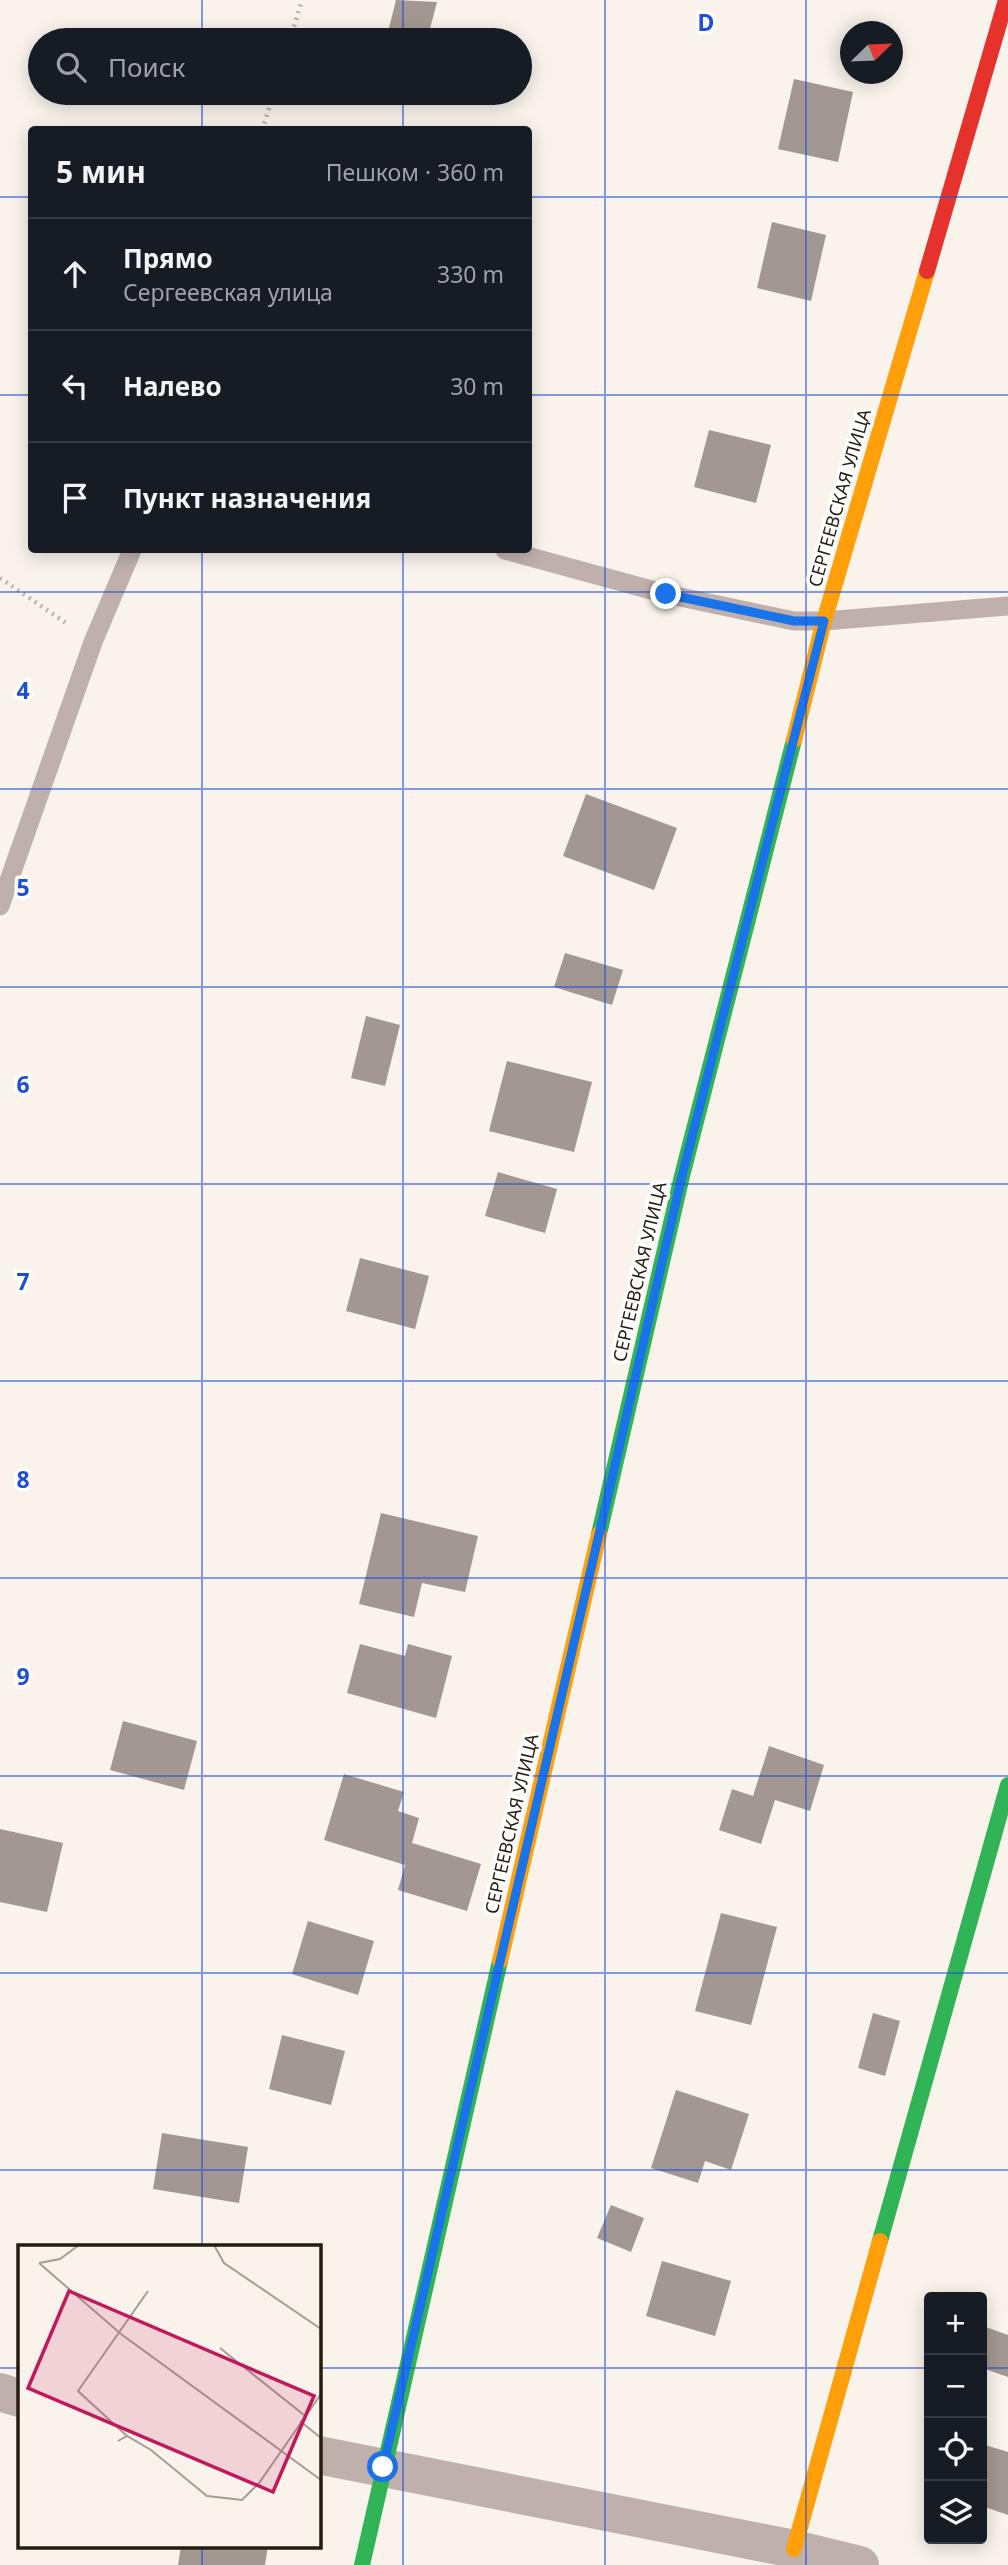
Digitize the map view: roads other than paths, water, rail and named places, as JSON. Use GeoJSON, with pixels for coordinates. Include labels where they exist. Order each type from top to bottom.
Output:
{"type":"FeatureCollection","features":[{"type":"Feature","properties":{"kind":"street","name":"СЕРГЕЕВСКАЯ УЛИЦА"},"geometry":{"type":"LineString","coordinates":[[362,2565],[682,1176],[824,621],[1006,0]]}},
{"type":"Feature","properties":{"kind":"street"},"geometry":{"type":"LineString","coordinates":[[794,2549],[1008,1784]]}},
{"type":"Feature","properties":{"kind":"street"},"geometry":{"type":"LineString","coordinates":[[0,2392],[18,2398]]}},
{"type":"Feature","properties":{"kind":"street"},"geometry":{"type":"LineString","coordinates":[[320,2455],[383,2467],[721,2550],[794,2549],[860,2565]]}},
{"type":"Feature","properties":{"kind":"lane"},"geometry":{"type":"LineString","coordinates":[[0,906],[93,642],[131,553]]}},
{"type":"Feature","properties":{"kind":"lane"},"geometry":{"type":"LineString","coordinates":[[516,553],[666,594],[794,621],[1008,606]]}}]}
